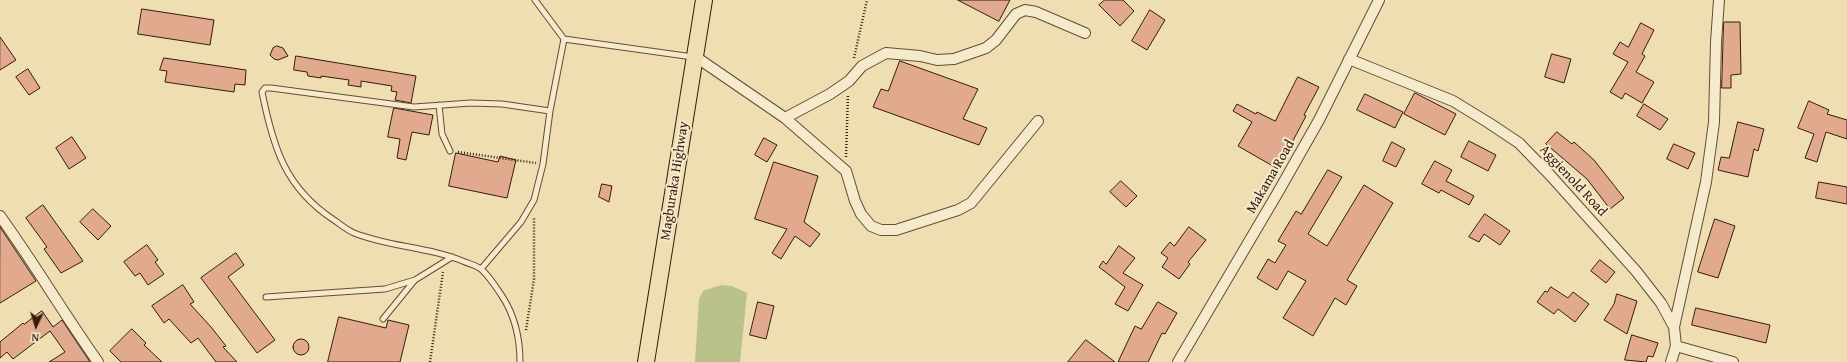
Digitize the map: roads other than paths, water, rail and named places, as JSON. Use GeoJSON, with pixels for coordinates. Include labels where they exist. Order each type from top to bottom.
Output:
{"type":"FeatureCollection","features":[{"type":"Feature","properties":{"kind":"main road","name":"Magburaka Highway"},"geometry":{"type":"LineString","coordinates":[[646,362],[704,0]]}},
{"type":"Feature","properties":{"kind":"street","name":"Makama Road"},"geometry":{"type":"LineString","coordinates":[[1178,362],[1278,194],[1319,120],[1379,0]]}},
{"type":"Feature","properties":{"kind":"street"},"geometry":{"type":"LineString","coordinates":[[1674,327],[1706,182],[1714,122],[1716,42],[1719,0]]}},
{"type":"Feature","properties":{"kind":"street"},"geometry":{"type":"LineString","coordinates":[[785,118],[830,94],[849,81],[862,66],[886,53],[920,56],[937,60],[954,59],[986,48],[996,40],[1016,14],[1025,10],[1036,12],[1085,33]]}},
{"type":"Feature","properties":{"kind":"street"},"geometry":{"type":"LineString","coordinates":[[696,57],[785,118],[846,171],[855,201],[861,214],[871,226],[881,230],[896,230],[958,210],[971,203],[1038,121]]}},
{"type":"Feature","properties":{"kind":"street","name":"Aggienold Road"},"geometry":{"type":"LineString","coordinates":[[1349,59],[1453,101],[1519,143],[1550,175],[1636,271],[1661,303],[1674,327],[1676,346]]}},
{"type":"Feature","properties":{"kind":"street"},"geometry":{"type":"LineString","coordinates":[[0,216],[32,260],[69,321],[98,362]]}},
{"type":"Feature","properties":{"kind":"street"},"geometry":{"type":"LineString","coordinates":[[1671,362],[1676,346],[1733,362]]}},
{"type":"Feature","properties":{"kind":"lane"},"geometry":{"type":"LineString","coordinates":[[535,0],[564,39],[696,57]]}},
{"type":"Feature","properties":{"kind":"lane"},"geometry":{"type":"LineString","coordinates":[[481,269],[521,222],[534,200],[543,164],[550,111],[564,39]]}},
{"type":"Feature","properties":{"kind":"lane"},"geometry":{"type":"LineString","coordinates":[[520,362],[516,323],[510,308],[498,289],[481,269],[452,257],[353,233],[324,214],[295,185],[274,146],[262,92],[265,88],[271,88],[414,107],[471,103],[502,104],[550,111]]}},
{"type":"Feature","properties":{"kind":"lane"},"geometry":{"type":"LineString","coordinates":[[439,105],[442,134],[450,151]]}},
{"type":"Feature","properties":{"kind":"lane"},"geometry":{"type":"LineString","coordinates":[[266,297],[386,289],[415,280],[452,257]]}},
{"type":"Feature","properties":{"kind":"lane"},"geometry":{"type":"LineString","coordinates":[[383,319],[415,280]]}}]}
